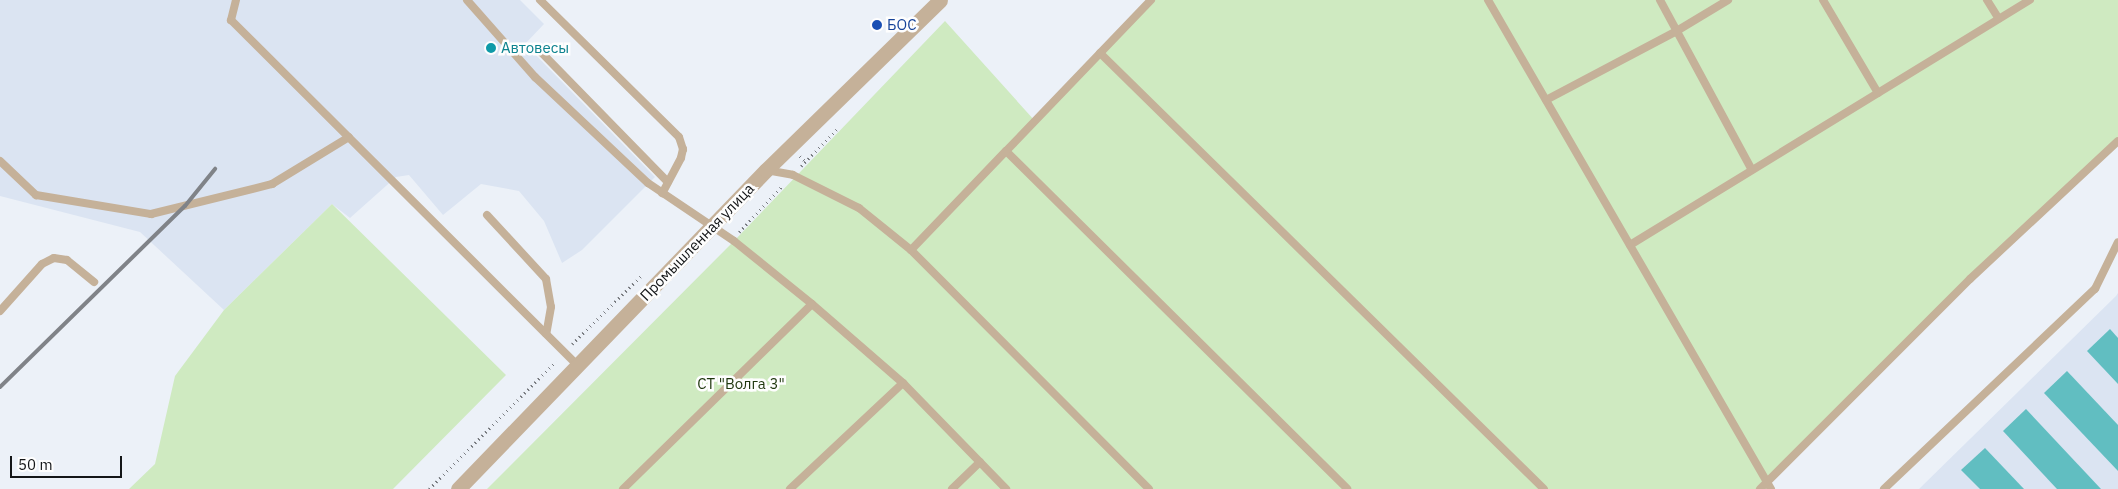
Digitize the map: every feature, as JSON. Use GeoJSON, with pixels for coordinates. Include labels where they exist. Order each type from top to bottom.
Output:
{"type":"FeatureCollection","features":[{"type":"Feature","properties":{"kind":"street","name":"Промышленная улица"},"geometry":{"type":"LineString","coordinates":[[458,489],[766,170],[940,0]]}},
{"type":"Feature","properties":{"kind":"lane"},"geometry":{"type":"LineString","coordinates":[[236,0],[231,20],[578,366]]}},
{"type":"Feature","properties":{"kind":"lane"},"geometry":{"type":"LineString","coordinates":[[467,0],[535,77],[648,184],[713,226],[812,304],[903,383],[1006,489]]}},
{"type":"Feature","properties":{"kind":"lane"},"geometry":{"type":"LineString","coordinates":[[540,0],[679,137],[683,149],[681,158],[662,193]]}},
{"type":"Feature","properties":{"kind":"lane"},"geometry":{"type":"LineString","coordinates":[[911,250],[1152,0]]}},
{"type":"Feature","properties":{"kind":"lane"},"geometry":{"type":"LineString","coordinates":[[1488,0],[1769,486]]}},
{"type":"Feature","properties":{"kind":"lane"},"geometry":{"type":"LineString","coordinates":[[1660,0],[1675,32],[1752,170]]}},
{"type":"Feature","properties":{"kind":"lane"},"geometry":{"type":"LineString","coordinates":[[1546,100],[1675,32],[1728,0]]}},
{"type":"Feature","properties":{"kind":"lane"},"geometry":{"type":"LineString","coordinates":[[1823,0],[1878,93]]}},
{"type":"Feature","properties":{"kind":"lane"},"geometry":{"type":"LineString","coordinates":[[1987,0],[1998,19]]}},
{"type":"Feature","properties":{"kind":"lane"},"geometry":{"type":"LineString","coordinates":[[1630,245],[2030,0]]}},
{"type":"Feature","properties":{"kind":"lane"},"geometry":{"type":"LineString","coordinates":[[538,49],[668,182]]}},
{"type":"Feature","properties":{"kind":"lane"},"geometry":{"type":"LineString","coordinates":[[1100,53],[1544,489]]}},
{"type":"Feature","properties":{"kind":"lane"},"geometry":{"type":"LineString","coordinates":[[0,161],[36,195],[152,214],[272,184],[349,137]]}},
{"type":"Feature","properties":{"kind":"lane"},"geometry":{"type":"LineString","coordinates":[[1760,489],[1769,486],[1970,279],[2118,141]]}},
{"type":"Feature","properties":{"kind":"lane"},"geometry":{"type":"LineString","coordinates":[[1006,152],[1347,489]]}},
{"type":"Feature","properties":{"kind":"lane"},"geometry":{"type":"LineString","coordinates":[[766,170],[793,175],[859,208],[911,250],[1149,489]]}},
{"type":"Feature","properties":{"kind":"lane"},"geometry":{"type":"LineString","coordinates":[[487,215],[546,279],[551,307],[546,334]]}},
{"type":"Feature","properties":{"kind":"lane"},"geometry":{"type":"LineString","coordinates":[[1884,489],[2095,289],[2116,253],[2118,242]]}},
{"type":"Feature","properties":{"kind":"lane"},"geometry":{"type":"LineString","coordinates":[[0,311],[42,264],[54,258],[67,260],[94,282]]}},
{"type":"Feature","properties":{"kind":"lane"},"geometry":{"type":"LineString","coordinates":[[623,489],[812,304]]}},
{"type":"Feature","properties":{"kind":"lane"},"geometry":{"type":"LineString","coordinates":[[790,489],[903,383]]}},
{"type":"Feature","properties":{"kind":"lane"},"geometry":{"type":"LineString","coordinates":[[952,489],[980,462]]}},
{"type":"Feature","properties":{"kind":"shaded area"},"geometry":{"type":"Polygon","coordinates":[[[0,0],[520,0],[544,24],[525,44],[655,177],[582,250],[562,263],[544,221],[519,191],[481,184],[443,215],[409,175],[396,177],[350,218],[332,204],[224,310],[140,232],[0,196],[0,0]]]}},
{"type":"Feature","properties":{"kind":"shaded area"},"geometry":{"type":"Polygon","coordinates":[[[2118,293],[2118,489],[1919,489],[2116,296],[2118,293]]]}},
{"type":"Feature","properties":{"kind":"green space","name":"СТ \"Волга 3\""},"geometry":{"type":"Polygon","coordinates":[[[1151,0],[2118,0],[2118,141],[1970,279],[1760,489],[487,489],[734,241],[945,21],[1035,121],[1151,0]]]}},
{"type":"Feature","properties":{"kind":"green space"},"geometry":{"type":"Polygon","coordinates":[[[332,204],[506,375],[393,489],[129,489],[155,464],[175,376],[224,310],[332,204]]]}},
{"type":"Feature","properties":{"kind":"water"},"geometry":{"type":"Polygon","coordinates":[[[2110,329],[2118,338],[2118,384],[2087,351],[2110,329]]]}},
{"type":"Feature","properties":{"kind":"water"},"geometry":{"type":"Polygon","coordinates":[[[2067,371],[2118,425],[2118,471],[2044,393],[2067,371]]]}},
{"type":"Feature","properties":{"kind":"water"},"geometry":{"type":"Polygon","coordinates":[[[2026,409],[2101,489],[2057,489],[2003,431],[2026,409]]]}},
{"type":"Feature","properties":{"kind":"water"},"geometry":{"type":"Polygon","coordinates":[[[1985,448],[2024,489],[1980,489],[1961,470],[1985,448]]]}},
{"type":"Feature","properties":{"kind":"railway"},"geometry":{"type":"LineString","coordinates":[[0,387],[185,206],[215,169]]}},
{"type":"Feature","properties":{"kind":"place","name":"БОС"},"geometry":{"type":"Point","coordinates":[877,25]}},
{"type":"Feature","properties":{"kind":"place","name":"Автовесы"},"geometry":{"type":"Point","coordinates":[491,48]}}]}
